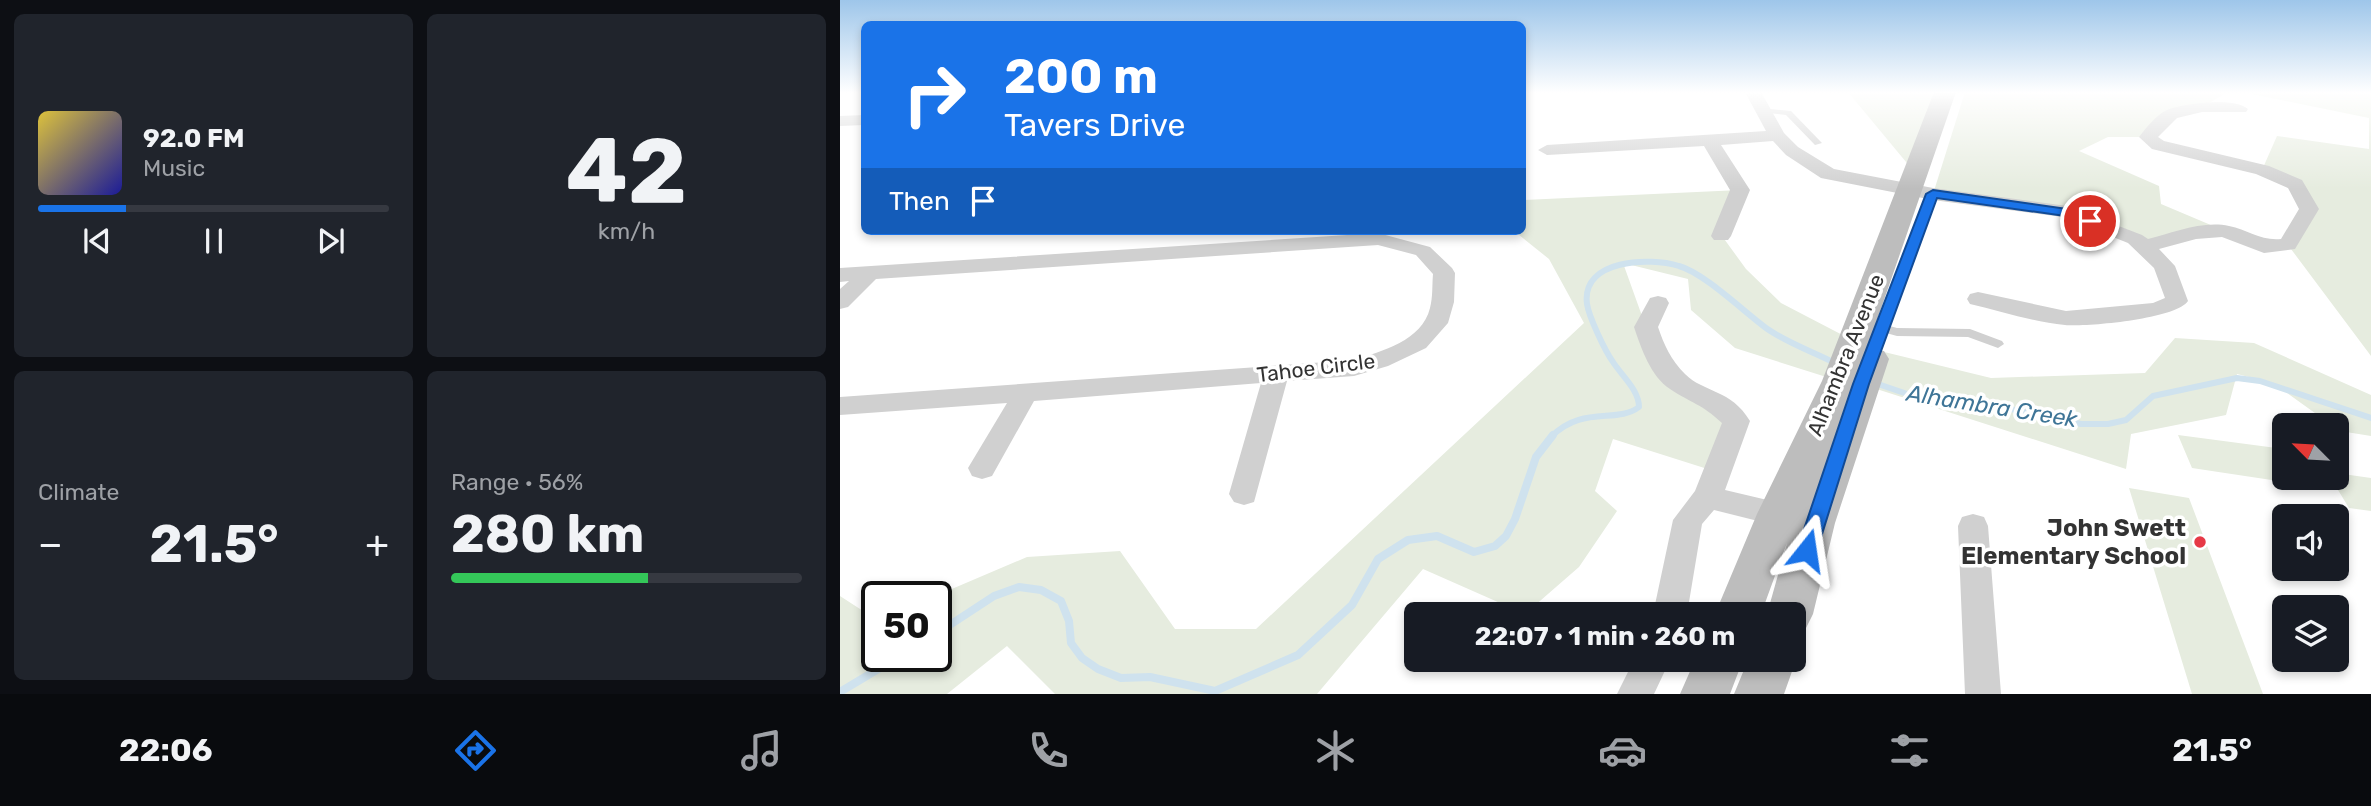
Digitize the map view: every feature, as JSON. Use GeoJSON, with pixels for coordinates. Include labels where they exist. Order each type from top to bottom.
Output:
{"type":"FeatureCollection","features":[{"type":"Feature","properties":{"kind":"main road","name":"Alhambra Avenue"},"geometry":{"type":"LineString","coordinates":[[1921,192],[1937,124]]}},
{"type":"Feature","properties":{"kind":"main road","name":"Alhambra Avenue"},"geometry":{"type":"LineString","coordinates":[[1745,602],[1796,519],[1869,335],[1921,192],[1951,124]]}},
{"type":"Feature","properties":{"kind":"main road","name":"Alhambra Avenue"},"geometry":{"type":"LineString","coordinates":[[1791,602],[1796,519]]}},
{"type":"Feature","properties":{"kind":"main road"},"geometry":{"type":"LineString","coordinates":[[1705,694],[1714,672]]}},
{"type":"Feature","properties":{"kind":"main road"},"geometry":{"type":"LineString","coordinates":[[1759,694],[1767,672]]}},
{"type":"Feature","properties":{"kind":"street"},"geometry":{"type":"LineString","coordinates":[[1771,124],[1777,136],[1792,151],[1828,174],[1921,192],[2067,212],[2135,239],[2164,266],[2177,301],[2158,310],[2066,318],[1978,299]]}},
{"type":"Feature","properties":{"kind":"street"},"geometry":{"type":"LineString","coordinates":[[2144,247],[2195,233],[2225,231],[2263,247],[2287,245],[2309,209],[2295,184],[2262,170],[2158,145],[2148,137],[2161,124]]}},
{"type":"Feature","properties":{"kind":"street"},"geometry":{"type":"LineString","coordinates":[[1547,150],[1777,136]]}},
{"type":"Feature","properties":{"kind":"street"},"geometry":{"type":"LineString","coordinates":[[1709,140],[1740,190],[1721,236]]}},
{"type":"Feature","properties":{"kind":"street","name":"Tahoe Circle"},"geometry":{"type":"LineString","coordinates":[[840,275],[1378,235],[1423,251],[1444,272],[1441,312],[1424,337],[1390,358],[1354,368],[840,406]]}},
{"type":"Feature","properties":{"kind":"street"},"geometry":{"type":"LineString","coordinates":[[840,302],[870,273]]}},
{"type":"Feature","properties":{"kind":"street"},"geometry":{"type":"LineString","coordinates":[[1658,303],[1646,327],[1656,355],[1677,382],[1714,400],[1736,421],[1707,497],[1688,520],[1672,602]]}},
{"type":"Feature","properties":{"kind":"street"},"geometry":{"type":"LineString","coordinates":[[1244,494],[1276,375]]}},
{"type":"Feature","properties":{"kind":"street"},"geometry":{"type":"LineString","coordinates":[[982,468],[1024,394]]}},
{"type":"Feature","properties":{"kind":"street"},"geometry":{"type":"LineString","coordinates":[[1707,497],[1796,519]]}},
{"type":"Feature","properties":{"kind":"street"},"geometry":{"type":"LineString","coordinates":[[1973,526],[1983,694]]}},
{"type":"Feature","properties":{"kind":"street"},"geometry":{"type":"LineString","coordinates":[[1635,694],[1646,672]]}},
{"type":"Feature","properties":{"kind":"lane"},"geometry":{"type":"LineString","coordinates":[[1799,124],[1818,143]]}},
{"type":"Feature","properties":{"kind":"lane"},"geometry":{"type":"LineString","coordinates":[[1869,335],[1897,332],[1970,333],[1998,344]]}},
{"type":"Feature","properties":{"kind":"shaded area"},"geometry":{"type":"Polygon","coordinates":[[[1875,124],[1934,124],[1916,174],[1875,124]]]}},
{"type":"Feature","properties":{"kind":"shaded area"},"geometry":{"type":"Polygon","coordinates":[[[1955,124],[2161,124],[2148,137],[2108,137],[2079,151],[2159,186],[2161,204],[2225,231],[2144,247],[2067,212],[1933,194],[1955,124]]]}},
{"type":"Feature","properties":{"kind":"shaded area"},"geometry":{"type":"Polygon","coordinates":[[[2371,124],[2371,356],[2288,245],[2309,209],[2295,184],[2262,170],[2277,136],[2369,149],[2371,124]]]}},
{"type":"Feature","properties":{"kind":"shaded area"},"geometry":{"type":"Polygon","coordinates":[[[1740,190],[1722,236],[1746,269],[1781,303],[1854,341],[1839,381],[1735,348],[1691,310],[1688,279],[1623,263],[1656,355],[1736,421],[1717,472],[1613,439],[1595,491],[1617,511],[1579,567],[1539,602],[1498,602],[1423,569],[1317,694],[1055,694],[1007,646],[947,694],[840,694],[840,596],[861,610],[861,672],[952,672],[952,589],[1027,557],[1120,551],[1175,629],[1256,629],[1584,323],[1549,259],[1519,235],[1526,235],[1526,200],[1740,190]]]}},
{"type":"Feature","properties":{"kind":"shaded area"},"geometry":{"type":"Polygon","coordinates":[[[2175,338],[2254,343],[2371,395],[2371,436],[2349,432],[2349,413],[2315,413],[2273,383],[2237,374],[2226,415],[2131,434],[2126,469],[1861,384],[1876,350],[1991,378],[2145,373],[2175,338]]]}},
{"type":"Feature","properties":{"kind":"shaded area"},"geometry":{"type":"Polygon","coordinates":[[[2178,435],[2272,447],[2272,480],[2192,468],[2178,435]]]}},
{"type":"Feature","properties":{"kind":"shaded area"},"geometry":{"type":"Polygon","coordinates":[[[2349,475],[2371,478],[2371,511],[2349,508],[2338,490],[2349,490],[2349,475]]]}},
{"type":"Feature","properties":{"kind":"shaded area"},"geometry":{"type":"Polygon","coordinates":[[[2129,488],[2189,498],[2263,694],[2192,694],[2129,488]]]}},
{"type":"Feature","properties":{"kind":"waterway","name":"Alhambra Creek"},"geometry":{"type":"LineString","coordinates":[[1552,436],[1575,421],[1630,412],[1639,407],[1633,389],[1602,342],[1587,304],[1588,289],[1595,278],[1620,265],[1636,262],[1666,263],[1689,270],[1774,333],[1837,364]]}},
{"type":"Feature","properties":{"kind":"waterway","name":"Alhambra Creek"},"geometry":{"type":"LineString","coordinates":[[1875,383],[1922,399],[1959,406],[1987,404],[2081,424],[2108,424],[2126,420],[2153,396],[2237,378],[2260,381],[2371,418]]}},
{"type":"Feature","properties":{"kind":"waterway","name":"Alhambra Creek"},"geometry":{"type":"LineString","coordinates":[[952,624],[994,596],[1019,587],[1041,590],[1061,601],[1069,621],[1071,643],[1082,658],[1098,669],[1121,678],[1150,677],[1215,691],[1298,655],[1352,605],[1378,559],[1408,540],[1437,536],[1474,552],[1495,546],[1506,536],[1515,519],[1536,457],[1552,436]]}},
{"type":"Feature","properties":{"kind":"waterway","name":"Alhambra Creek"},"geometry":{"type":"LineString","coordinates":[[840,692],[873,672]]}},
{"type":"Feature","properties":{"kind":"place","name":"John Swett Elementary School"},"geometry":{"type":"Point","coordinates":[2200,542]}},
{"type":"Feature","properties":{"kind":"route"},"geometry":{"type":"LineString","coordinates":[[1807,550],[1861,384],[1933,194],[2067,212],[2090,221]]}}]}
